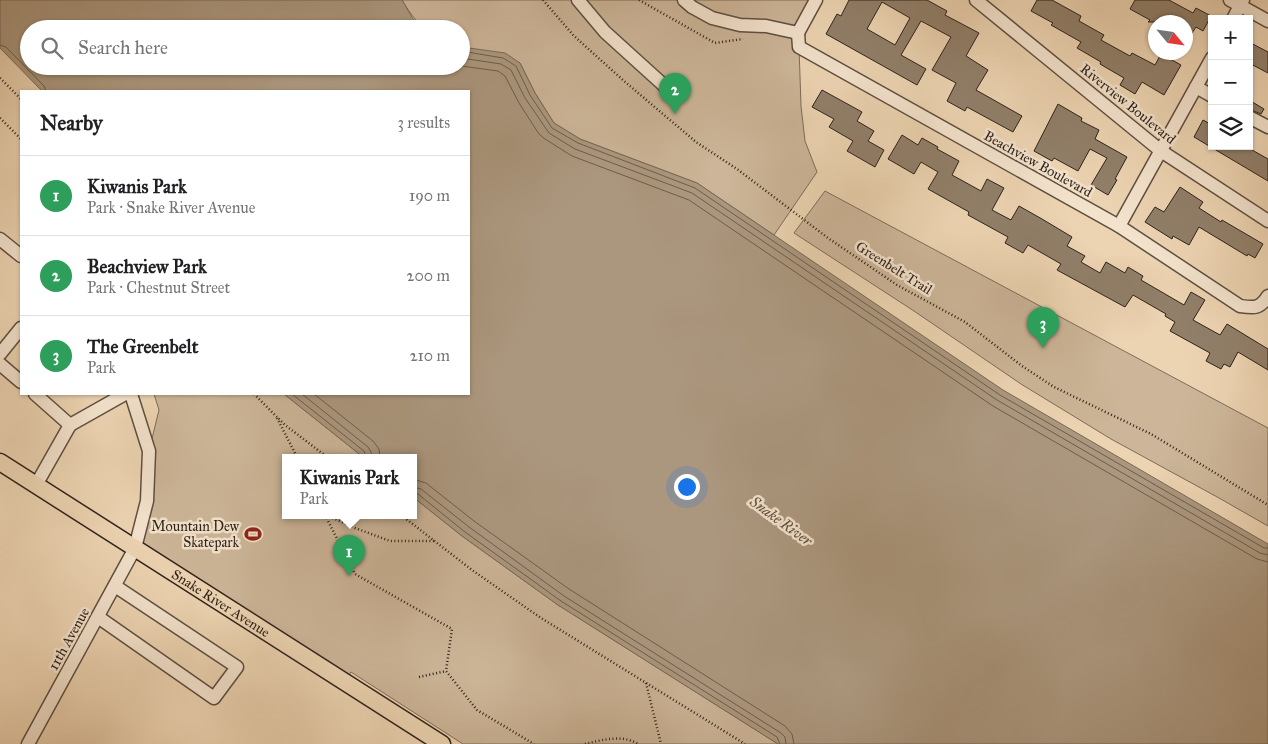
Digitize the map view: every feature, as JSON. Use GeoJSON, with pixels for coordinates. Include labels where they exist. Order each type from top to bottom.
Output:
{"type":"FeatureCollection","features":[{"type":"Feature","properties":{"kind":"main road","name":"Snake River Avenue"},"geometry":{"type":"LineString","coordinates":[[0,462],[442,744]]}},
{"type":"Feature","properties":{"kind":"street"},"geometry":{"type":"LineString","coordinates":[[578,0],[605,32],[670,90]]}},
{"type":"Feature","properties":{"kind":"street"},"geometry":{"type":"LineString","coordinates":[[684,0],[692,7],[712,18],[798,33],[816,0]]}},
{"type":"Feature","properties":{"kind":"street","name":"Riverview Boulevard"},"geometry":{"type":"LineString","coordinates":[[976,0],[1161,151],[1268,221]]}},
{"type":"Feature","properties":{"kind":"street"},"geometry":{"type":"LineString","coordinates":[[1234,15],[1238,2],[1268,21]]}},
{"type":"Feature","properties":{"kind":"street","name":"Beachview Boulevard"},"geometry":{"type":"LineString","coordinates":[[798,33],[799,47],[1119,226],[1240,306],[1252,308],[1263,304],[1268,296]]}},
{"type":"Feature","properties":{"kind":"street"},"geometry":{"type":"LineString","coordinates":[[1119,226],[1211,60]]}},
{"type":"Feature","properties":{"kind":"street"},"geometry":{"type":"LineString","coordinates":[[1196,87],[1208,94]]}},
{"type":"Feature","properties":{"kind":"street"},"geometry":{"type":"LineString","coordinates":[[1253,119],[1268,127]]}},
{"type":"Feature","properties":{"kind":"street"},"geometry":{"type":"LineString","coordinates":[[0,239],[20,255]]}},
{"type":"Feature","properties":{"kind":"street"},"geometry":{"type":"LineString","coordinates":[[2,348],[20,329]]}},
{"type":"Feature","properties":{"kind":"street"},"geometry":{"type":"LineString","coordinates":[[0,364],[20,381]]}},
{"type":"Feature","properties":{"kind":"street"},"geometry":{"type":"LineString","coordinates":[[36,395],[70,425]]}},
{"type":"Feature","properties":{"kind":"street"},"geometry":{"type":"LineString","coordinates":[[36,485],[70,425],[123,395]]}},
{"type":"Feature","properties":{"kind":"street","name":"11th Avenue"},"geometry":{"type":"LineString","coordinates":[[28,744],[135,548],[146,501],[149,451],[131,395]]}},
{"type":"Feature","properties":{"kind":"street"},"geometry":{"type":"LineString","coordinates":[[98,617],[214,698],[237,667],[115,586]]}},
{"type":"Feature","properties":{"kind":"path","name":"Greenbelt Trail"},"geometry":{"type":"LineString","coordinates":[[543,0],[574,36],[696,142],[737,169],[828,238],[897,284],[965,322],[1022,366],[1054,387],[1151,434],[1268,505]]}},
{"type":"Feature","properties":{"kind":"path"},"geometry":{"type":"LineString","coordinates":[[0,78],[20,99]]}},
{"type":"Feature","properties":{"kind":"path"},"geometry":{"type":"LineString","coordinates":[[0,118],[20,138]]}},
{"type":"Feature","properties":{"kind":"path"},"geometry":{"type":"LineString","coordinates":[[255,395],[286,425],[323,454]]}},
{"type":"Feature","properties":{"kind":"path"},"geometry":{"type":"LineString","coordinates":[[276,416],[295,454]]}},
{"type":"Feature","properties":{"kind":"path"},"geometry":{"type":"LineString","coordinates":[[328,519],[355,574],[452,629],[446,671],[477,710],[534,744]]}},
{"type":"Feature","properties":{"kind":"path"},"geometry":{"type":"LineString","coordinates":[[335,519],[390,541],[434,541]]}},
{"type":"Feature","properties":{"kind":"path"},"geometry":{"type":"LineString","coordinates":[[406,519],[472,570],[542,618],[745,744]]}},
{"type":"Feature","properties":{"kind":"path"},"geometry":{"type":"LineString","coordinates":[[418,677],[446,671]]}},
{"type":"Feature","properties":{"kind":"path"},"geometry":{"type":"LineString","coordinates":[[646,683],[661,744]]}},
{"type":"Feature","properties":{"kind":"path"},"geometry":{"type":"LineString","coordinates":[[585,744],[612,738],[631,740],[638,744]]}},
{"type":"Feature","properties":{"kind":"shaded area"},"geometry":{"type":"Polygon","coordinates":[[[402,0],[816,0],[799,47],[801,106],[805,141],[817,172],[774,235],[697,183],[580,139],[554,123],[535,93],[520,63],[470,49],[470,20],[417,20],[402,0]]]}},
{"type":"Feature","properties":{"kind":"shaded area"},"geometry":{"type":"Polygon","coordinates":[[[825,191],[1268,428],[1268,526],[1111,439],[1021,384],[914,311],[794,233],[825,191]]]}},
{"type":"Feature","properties":{"kind":"shaded area"},"geometry":{"type":"Polygon","coordinates":[[[154,395],[285,395],[359,454],[282,454],[282,519],[417,519],[417,500],[462,536],[558,605],[778,744],[463,744],[351,672],[345,682],[135,548],[149,451],[159,410],[154,395]]]}},
{"type":"Feature","properties":{"kind":"water"},"geometry":{"type":"Polygon","coordinates":[[[0,0],[402,0],[414,20],[20,20],[20,68],[0,48],[0,0]]]}},
{"type":"Feature","properties":{"kind":"water","name":"Snake River"},"geometry":{"type":"Polygon","coordinates":[[[470,48],[505,53],[520,63],[535,93],[554,123],[580,139],[697,183],[1003,390],[1268,544],[1268,744],[778,744],[558,605],[462,536],[417,500],[417,454],[359,454],[285,395],[470,395],[470,90],[41,90],[26,75],[470,75],[470,48]]]}},
{"type":"Feature","properties":{"kind":"building"},"geometry":{"type":"Polygon","coordinates":[[[849,0],[927,0],[947,11],[945,15],[979,33],[966,56],[988,70],[976,90],[1022,116],[1013,132],[967,107],[965,111],[947,101],[956,83],[932,70],[951,37],[921,21],[901,55],[926,69],[917,85],[826,34],[837,14],[841,16],[849,0]],[[882,2],[867,29],[895,45],[910,18],[882,2]]]}},
{"type":"Feature","properties":{"kind":"building"},"geometry":{"type":"Polygon","coordinates":[[[1037,0],[1052,0],[1081,16],[1079,21],[1104,35],[1101,40],[1130,56],[1132,53],[1155,65],[1158,60],[1172,60],[1181,65],[1164,95],[1142,82],[1135,94],[1120,85],[1124,78],[1077,48],[1081,42],[1031,11],[1037,0]]]}},
{"type":"Feature","properties":{"kind":"building"},"geometry":{"type":"Polygon","coordinates":[[[1135,0],[1169,0],[1193,13],[1196,8],[1209,15],[1203,31],[1196,27],[1193,32],[1193,15],[1148,15],[1148,19],[1130,9],[1135,0]]]}},
{"type":"Feature","properties":{"kind":"building"},"geometry":{"type":"Polygon","coordinates":[[[1253,44],[1268,52],[1268,73],[1253,65],[1253,44]]]}},
{"type":"Feature","properties":{"kind":"building"},"geometry":{"type":"Polygon","coordinates":[[[822,90],[862,112],[857,121],[874,131],[868,141],[884,150],[875,167],[847,151],[853,141],[829,127],[834,119],[812,107],[822,90]]]}},
{"type":"Feature","properties":{"kind":"building"},"geometry":{"type":"Polygon","coordinates":[[[1253,102],[1264,109],[1261,114],[1253,111],[1253,102]]]}},
{"type":"Feature","properties":{"kind":"building"},"geometry":{"type":"Polygon","coordinates":[[[1058,104],[1082,118],[1081,121],[1099,130],[1095,139],[1127,157],[1108,195],[1091,185],[1107,158],[1090,149],[1078,171],[1054,158],[1052,161],[1034,151],[1058,104]]]}},
{"type":"Feature","properties":{"kind":"building"},"geometry":{"type":"Polygon","coordinates":[[[1203,120],[1208,123],[1208,145],[1194,137],[1203,120]]]}},
{"type":"Feature","properties":{"kind":"building"},"geometry":{"type":"Polygon","coordinates":[[[902,135],[918,145],[922,138],[959,161],[952,175],[981,191],[987,179],[1004,188],[992,210],[1011,220],[1019,206],[1042,219],[1072,237],[1067,246],[1085,256],[1081,262],[1100,273],[1106,262],[1125,273],[1128,267],[1143,276],[1141,280],[1184,305],[1191,292],[1205,300],[1193,320],[1220,335],[1227,324],[1268,349],[1268,370],[1238,352],[1230,367],[1224,364],[1221,369],[1206,361],[1210,353],[1170,331],[1175,322],[1165,316],[1166,314],[1133,295],[1125,307],[1057,270],[1061,264],[1028,245],[1023,253],[1005,243],[1008,237],[968,215],[969,212],[928,189],[938,172],[921,162],[914,174],[888,159],[902,135]]]}},
{"type":"Feature","properties":{"kind":"building"},"geometry":{"type":"Polygon","coordinates":[[[1216,150],[1252,150],[1268,159],[1268,181],[1216,150]]]}},
{"type":"Feature","properties":{"kind":"building"},"geometry":{"type":"Polygon","coordinates":[[[1180,187],[1203,202],[1199,208],[1263,244],[1255,258],[1248,254],[1247,256],[1199,227],[1189,245],[1173,236],[1172,239],[1145,222],[1155,207],[1164,212],[1180,187]]]}},
{"type":"Feature","properties":{"kind":"place","name":"Beachview Park"},"geometry":{"type":"Point","coordinates":[675,114]}},
{"type":"Feature","properties":{"kind":"place","name":"The Greenbelt"},"geometry":{"type":"Point","coordinates":[1043,348]}},
{"type":"Feature","properties":{"kind":"place","name":"Mountain Dew Skatepark"},"geometry":{"type":"Point","coordinates":[253,534]}},
{"type":"Feature","properties":{"kind":"place","name":"Kiwanis Park"},"geometry":{"type":"Point","coordinates":[349,576]}}]}
